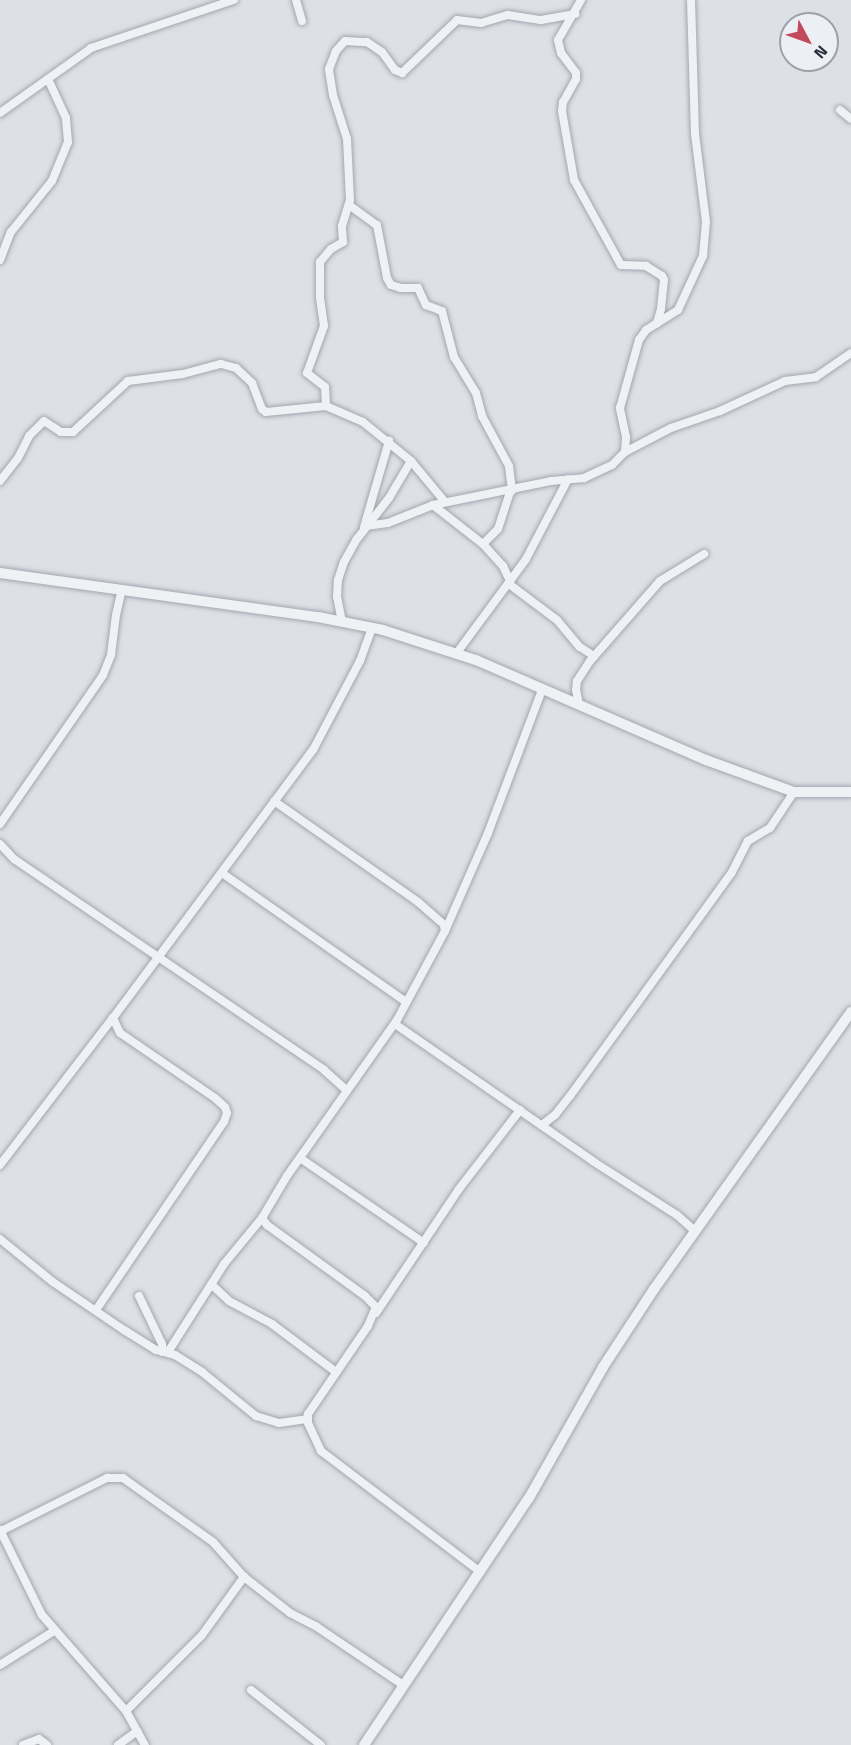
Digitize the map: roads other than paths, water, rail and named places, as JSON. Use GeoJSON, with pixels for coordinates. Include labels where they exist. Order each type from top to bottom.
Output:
{"type":"FeatureCollection","features":[{"type":"Feature","properties":{"kind":"street"},"geometry":{"type":"LineString","coordinates":[[0,113],[97,45],[234,0]]}},
{"type":"Feature","properties":{"kind":"street"},"geometry":{"type":"LineString","coordinates":[[296,0],[302,21]]}},
{"type":"Feature","properties":{"kind":"street"},"geometry":{"type":"LineString","coordinates":[[581,0],[558,40],[561,53],[576,73],[576,79],[563,102],[562,111],[574,180],[621,265],[646,266],[662,276],[664,280],[662,309],[657,323]]}},
{"type":"Feature","properties":{"kind":"street"},"geometry":{"type":"LineString","coordinates":[[625,452],[626,437],[620,408],[639,340],[646,330],[678,310],[690,289],[703,256],[706,222],[695,134],[691,0]]}},
{"type":"Feature","properties":{"kind":"street"},"geometry":{"type":"LineString","coordinates":[[326,406],[325,387],[307,373],[324,326],[319,268],[325,254],[343,242],[342,226],[349,205],[347,139],[333,95],[329,69],[341,44],[349,40],[367,42],[381,52],[395,70],[402,73],[457,20],[481,23],[508,15],[541,20],[575,14]]}},
{"type":"Feature","properties":{"kind":"street"},"geometry":{"type":"LineString","coordinates":[[0,260],[11,232],[52,181],[68,142],[66,118],[48,79]]}},
{"type":"Feature","properties":{"kind":"street"},"geometry":{"type":"LineString","coordinates":[[840,110],[851,120]]}},
{"type":"Feature","properties":{"kind":"street"},"geometry":{"type":"LineString","coordinates":[[349,205],[377,225],[387,278],[391,285],[401,288],[418,288],[426,305],[442,311],[453,357],[476,393],[482,416],[509,466],[511,491],[498,529],[483,544]]}},
{"type":"Feature","properties":{"kind":"street"},"geometry":{"type":"LineString","coordinates":[[365,528],[388,523],[445,502],[584,478],[617,462],[625,452],[671,428],[720,411],[785,381],[816,377],[850,358]]}},
{"type":"Feature","properties":{"kind":"street"},"geometry":{"type":"LineString","coordinates":[[0,481],[18,458],[29,436],[44,421],[61,432],[73,432],[124,384],[134,379],[183,374],[221,364],[236,368],[252,383],[262,408],[266,412],[326,406],[363,422],[411,461],[445,502]]}},
{"type":"Feature","properties":{"kind":"street"},"geometry":{"type":"LineString","coordinates":[[365,528],[389,441]]}},
{"type":"Feature","properties":{"kind":"street"},"geometry":{"type":"LineString","coordinates":[[342,622],[338,597],[340,572],[365,528],[389,498],[411,461]]}},
{"type":"Feature","properties":{"kind":"street"},"geometry":{"type":"LineString","coordinates":[[456,654],[510,583],[544,528],[568,479]]}},
{"type":"Feature","properties":{"kind":"street"},"geometry":{"type":"LineString","coordinates":[[433,505],[483,544],[503,567],[510,583],[557,620],[580,647],[594,656]]}},
{"type":"Feature","properties":{"kind":"street"},"geometry":{"type":"LineString","coordinates":[[579,705],[577,681],[594,656],[660,581],[704,554]]}},
{"type":"Feature","properties":{"kind":"street"},"geometry":{"type":"LineString","coordinates":[[0,573],[372,628],[456,654],[706,760],[794,792],[851,792]]}},
{"type":"Feature","properties":{"kind":"street"},"geometry":{"type":"LineString","coordinates":[[0,824],[103,675],[111,656],[116,615],[122,590]]}},
{"type":"Feature","properties":{"kind":"street"},"geometry":{"type":"LineString","coordinates":[[0,1165],[159,957],[319,740],[360,661],[372,628]]}},
{"type":"Feature","properties":{"kind":"street"},"geometry":{"type":"LineString","coordinates":[[165,1352],[230,1257],[262,1218],[264,1210],[346,1090],[395,1024],[405,1001],[439,946],[492,823],[542,690]]}},
{"type":"Feature","properties":{"kind":"street"},"geometry":{"type":"LineString","coordinates":[[542,1125],[555,1115],[570,1096],[732,872],[748,841],[770,828],[794,792]]}},
{"type":"Feature","properties":{"kind":"street"},"geometry":{"type":"LineString","coordinates":[[274,801],[418,902],[444,925],[445,931]]}},
{"type":"Feature","properties":{"kind":"street"},"geometry":{"type":"LineString","coordinates":[[0,844],[14,859],[324,1070],[346,1090]]}},
{"type":"Feature","properties":{"kind":"street"},"geometry":{"type":"LineString","coordinates":[[222,873],[405,1001]]}},
{"type":"Feature","properties":{"kind":"street"},"geometry":{"type":"LineString","coordinates":[[364,1745],[533,1490],[603,1368],[695,1231],[851,1012]]}},
{"type":"Feature","properties":{"kind":"street"},"geometry":{"type":"LineString","coordinates":[[96,1310],[224,1122],[227,1113],[225,1107],[215,1098],[120,1033],[113,1018]]}},
{"type":"Feature","properties":{"kind":"street"},"geometry":{"type":"LineString","coordinates":[[395,1024],[677,1215],[695,1231]]}},
{"type":"Feature","properties":{"kind":"street"},"geometry":{"type":"LineString","coordinates":[[307,1419],[459,1189],[520,1110]]}},
{"type":"Feature","properties":{"kind":"street"},"geometry":{"type":"LineString","coordinates":[[300,1158],[424,1243]]}},
{"type":"Feature","properties":{"kind":"street"},"geometry":{"type":"LineString","coordinates":[[262,1218],[267,1225],[365,1296],[376,1308],[375,1314]]}},
{"type":"Feature","properties":{"kind":"street"},"geometry":{"type":"LineString","coordinates":[[0,1239],[53,1282],[139,1340],[202,1372],[256,1416],[279,1423],[307,1419]]}},
{"type":"Feature","properties":{"kind":"street"},"geometry":{"type":"LineString","coordinates":[[212,1285],[229,1301],[272,1324],[336,1372]]}},
{"type":"Feature","properties":{"kind":"street"},"geometry":{"type":"LineString","coordinates":[[139,1296],[165,1352]]}},
{"type":"Feature","properties":{"kind":"street"},"geometry":{"type":"LineString","coordinates":[[307,1419],[318,1445],[326,1456],[479,1571]]}},
{"type":"Feature","properties":{"kind":"street"},"geometry":{"type":"LineString","coordinates":[[145,1745],[126,1711],[54,1630],[34,1603],[0,1530],[44,1507],[116,1476],[137,1487],[213,1542],[244,1577],[290,1613],[317,1627],[403,1685]]}},
{"type":"Feature","properties":{"kind":"street"},"geometry":{"type":"LineString","coordinates":[[126,1711],[202,1635],[222,1612],[244,1577]]}},
{"type":"Feature","properties":{"kind":"street"},"geometry":{"type":"LineString","coordinates":[[0,1665],[54,1630]]}},
{"type":"Feature","properties":{"kind":"street"},"geometry":{"type":"LineString","coordinates":[[251,1690],[321,1745]]}},
{"type":"Feature","properties":{"kind":"street"},"geometry":{"type":"LineString","coordinates":[[118,1745],[137,1731]]}},
{"type":"Feature","properties":{"kind":"street"},"geometry":{"type":"LineString","coordinates":[[23,1745],[43,1739],[47,1745]]}}]}
